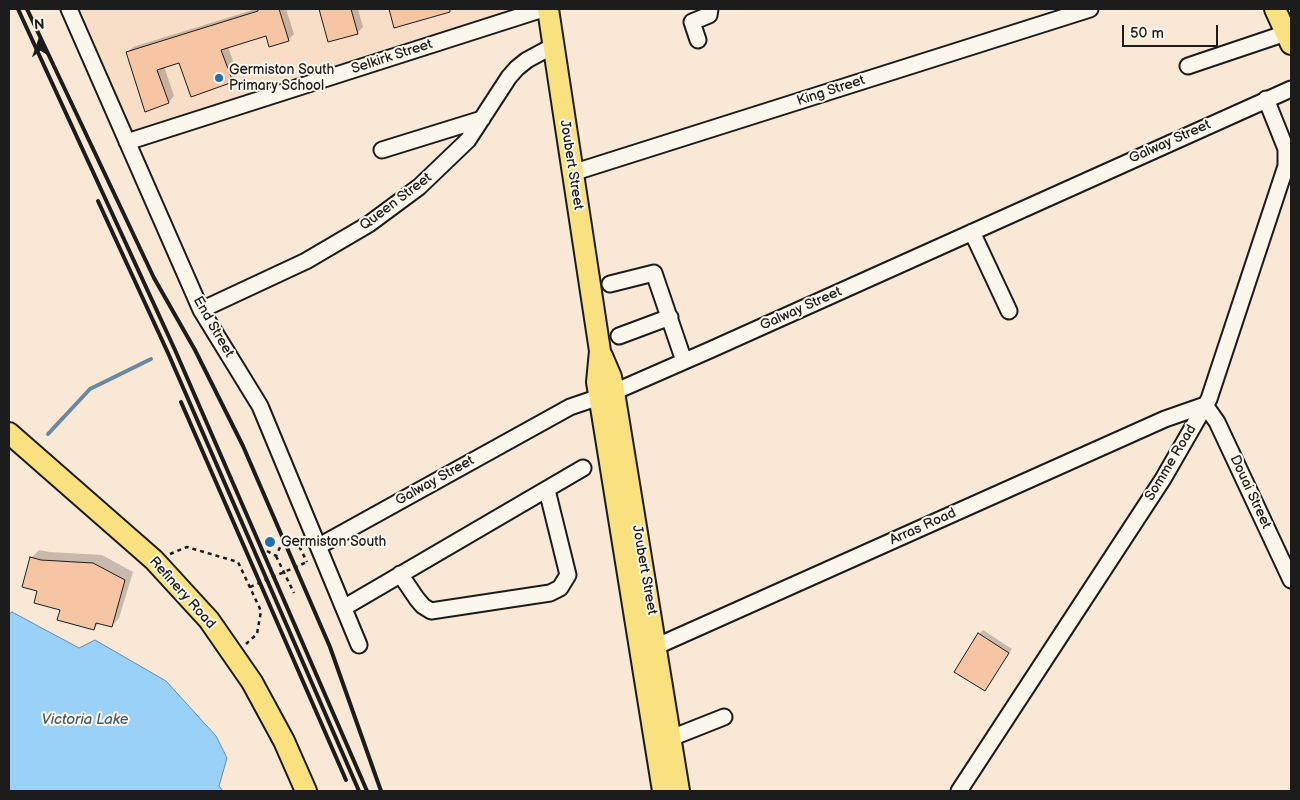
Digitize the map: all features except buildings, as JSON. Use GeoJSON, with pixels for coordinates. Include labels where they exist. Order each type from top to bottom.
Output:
{"type":"FeatureCollection","features":[{"type":"Feature","properties":{"kind":"main road","name":"Joubert Street"},"geometry":{"type":"LineString","coordinates":[[548,9],[600,351],[598,382],[607,394],[650,649],[671,738],[679,791]]}},
{"type":"Feature","properties":{"kind":"main road"},"geometry":{"type":"LineString","coordinates":[[1275,9],[1289,38]]}},
{"type":"Feature","properties":{"kind":"main road","name":"Refinery Road"},"geometry":{"type":"LineString","coordinates":[[9,433],[154,560],[209,620],[252,682],[279,733],[306,791]]}},
{"type":"Feature","properties":{"kind":"main road","name":"Joubert Street"},"geometry":{"type":"LineString","coordinates":[[650,649],[663,791]]}},
{"type":"Feature","properties":{"kind":"street","name":"End Street"},"geometry":{"type":"LineString","coordinates":[[69,9],[201,310],[260,406],[345,607],[359,645]]}},
{"type":"Feature","properties":{"kind":"street","name":"Selkirk Street"},"geometry":{"type":"LineString","coordinates":[[127,142],[543,9]]}},
{"type":"Feature","properties":{"kind":"street"},"geometry":{"type":"LineString","coordinates":[[698,40],[692,22],[709,14],[710,9]]}},
{"type":"Feature","properties":{"kind":"street","name":"King Street"},"geometry":{"type":"LineString","coordinates":[[572,174],[1090,9]]}},
{"type":"Feature","properties":{"kind":"street"},"geometry":{"type":"LineString","coordinates":[[1188,66],[1289,38]]}},
{"type":"Feature","properties":{"kind":"street","name":"Queen Street"},"geometry":{"type":"LineString","coordinates":[[201,310],[306,261],[369,224],[426,181],[468,140],[509,76],[528,60],[553,46]]}},
{"type":"Feature","properties":{"kind":"street","name":"Galway Street"},"geometry":{"type":"LineString","coordinates":[[319,546],[570,407],[607,394],[684,361],[1291,89]]}},
{"type":"Feature","properties":{"kind":"street","name":"Somme Road"},"geometry":{"type":"LineString","coordinates":[[959,791],[1163,479],[1205,405],[1215,383],[1286,166],[1286,149],[1266,99]]}},
{"type":"Feature","properties":{"kind":"street"},"geometry":{"type":"LineString","coordinates":[[382,150],[482,120]]}},
{"type":"Feature","properties":{"kind":"street"},"geometry":{"type":"LineString","coordinates":[[972,232],[1009,311]]}},
{"type":"Feature","properties":{"kind":"street"},"geometry":{"type":"LineString","coordinates":[[610,284],[654,273],[684,361]]}},
{"type":"Feature","properties":{"kind":"street"},"geometry":{"type":"LineString","coordinates":[[619,336],[670,317]]}},
{"type":"Feature","properties":{"kind":"street","name":"Douai Street"},"geometry":{"type":"LineString","coordinates":[[1205,405],[1220,429],[1291,580]]}},
{"type":"Feature","properties":{"kind":"street","name":"Arras Road"},"geometry":{"type":"LineString","coordinates":[[650,649],[1165,419],[1205,405]]}},
{"type":"Feature","properties":{"kind":"street"},"geometry":{"type":"LineString","coordinates":[[345,607],[583,468]]}},
{"type":"Feature","properties":{"kind":"street"},"geometry":{"type":"LineString","coordinates":[[400,574],[417,599],[431,611],[550,593],[560,588],[568,575],[547,490]]}},
{"type":"Feature","properties":{"kind":"street"},"geometry":{"type":"LineString","coordinates":[[671,738],[724,716]]}},
{"type":"Feature","properties":{"kind":"path"},"geometry":{"type":"LineString","coordinates":[[250,587],[307,562],[298,544]]}},
{"type":"Feature","properties":{"kind":"path"},"geometry":{"type":"LineString","coordinates":[[276,556],[281,545]]}},
{"type":"Feature","properties":{"kind":"path"},"geometry":{"type":"LineString","coordinates":[[154,560],[187,547],[238,562],[261,610],[258,634],[234,655]]}},
{"type":"Feature","properties":{"kind":"path"},"geometry":{"type":"LineString","coordinates":[[267,550],[276,556],[294,593]]}},
{"type":"Feature","properties":{"kind":"shaded area","name":"Germiston South Primary School"},"geometry":{"type":"Polygon","coordinates":[[[71,9],[545,9],[129,143],[71,9]]]}},
{"type":"Feature","properties":{"kind":"water","name":"Victoria Lake"},"geometry":{"type":"Polygon","coordinates":[[[12,612],[79,648],[95,640],[166,681],[216,736],[227,758],[219,786],[223,791],[9,791],[9,614],[12,612]]]}},
{"type":"Feature","properties":{"kind":"waterway"},"geometry":{"type":"LineString","coordinates":[[48,434],[90,389],[151,359]]}},
{"type":"Feature","properties":{"kind":"railway"},"geometry":{"type":"LineString","coordinates":[[18,9],[175,350],[367,791]]}},
{"type":"Feature","properties":{"kind":"railway"},"geometry":{"type":"LineString","coordinates":[[27,9],[154,278],[195,350],[243,446],[330,647],[381,791]]}},
{"type":"Feature","properties":{"kind":"railway"},"geometry":{"type":"LineString","coordinates":[[98,201],[168,353],[359,791]]}},
{"type":"Feature","properties":{"kind":"railway"},"geometry":{"type":"LineString","coordinates":[[181,402],[346,780]]}},
{"type":"Feature","properties":{"kind":"place","name":"Germiston South Primary School"},"geometry":{"type":"Point","coordinates":[219,78]}},
{"type":"Feature","properties":{"kind":"place","name":"Germiston South"},"geometry":{"type":"Point","coordinates":[270,542]}}]}
